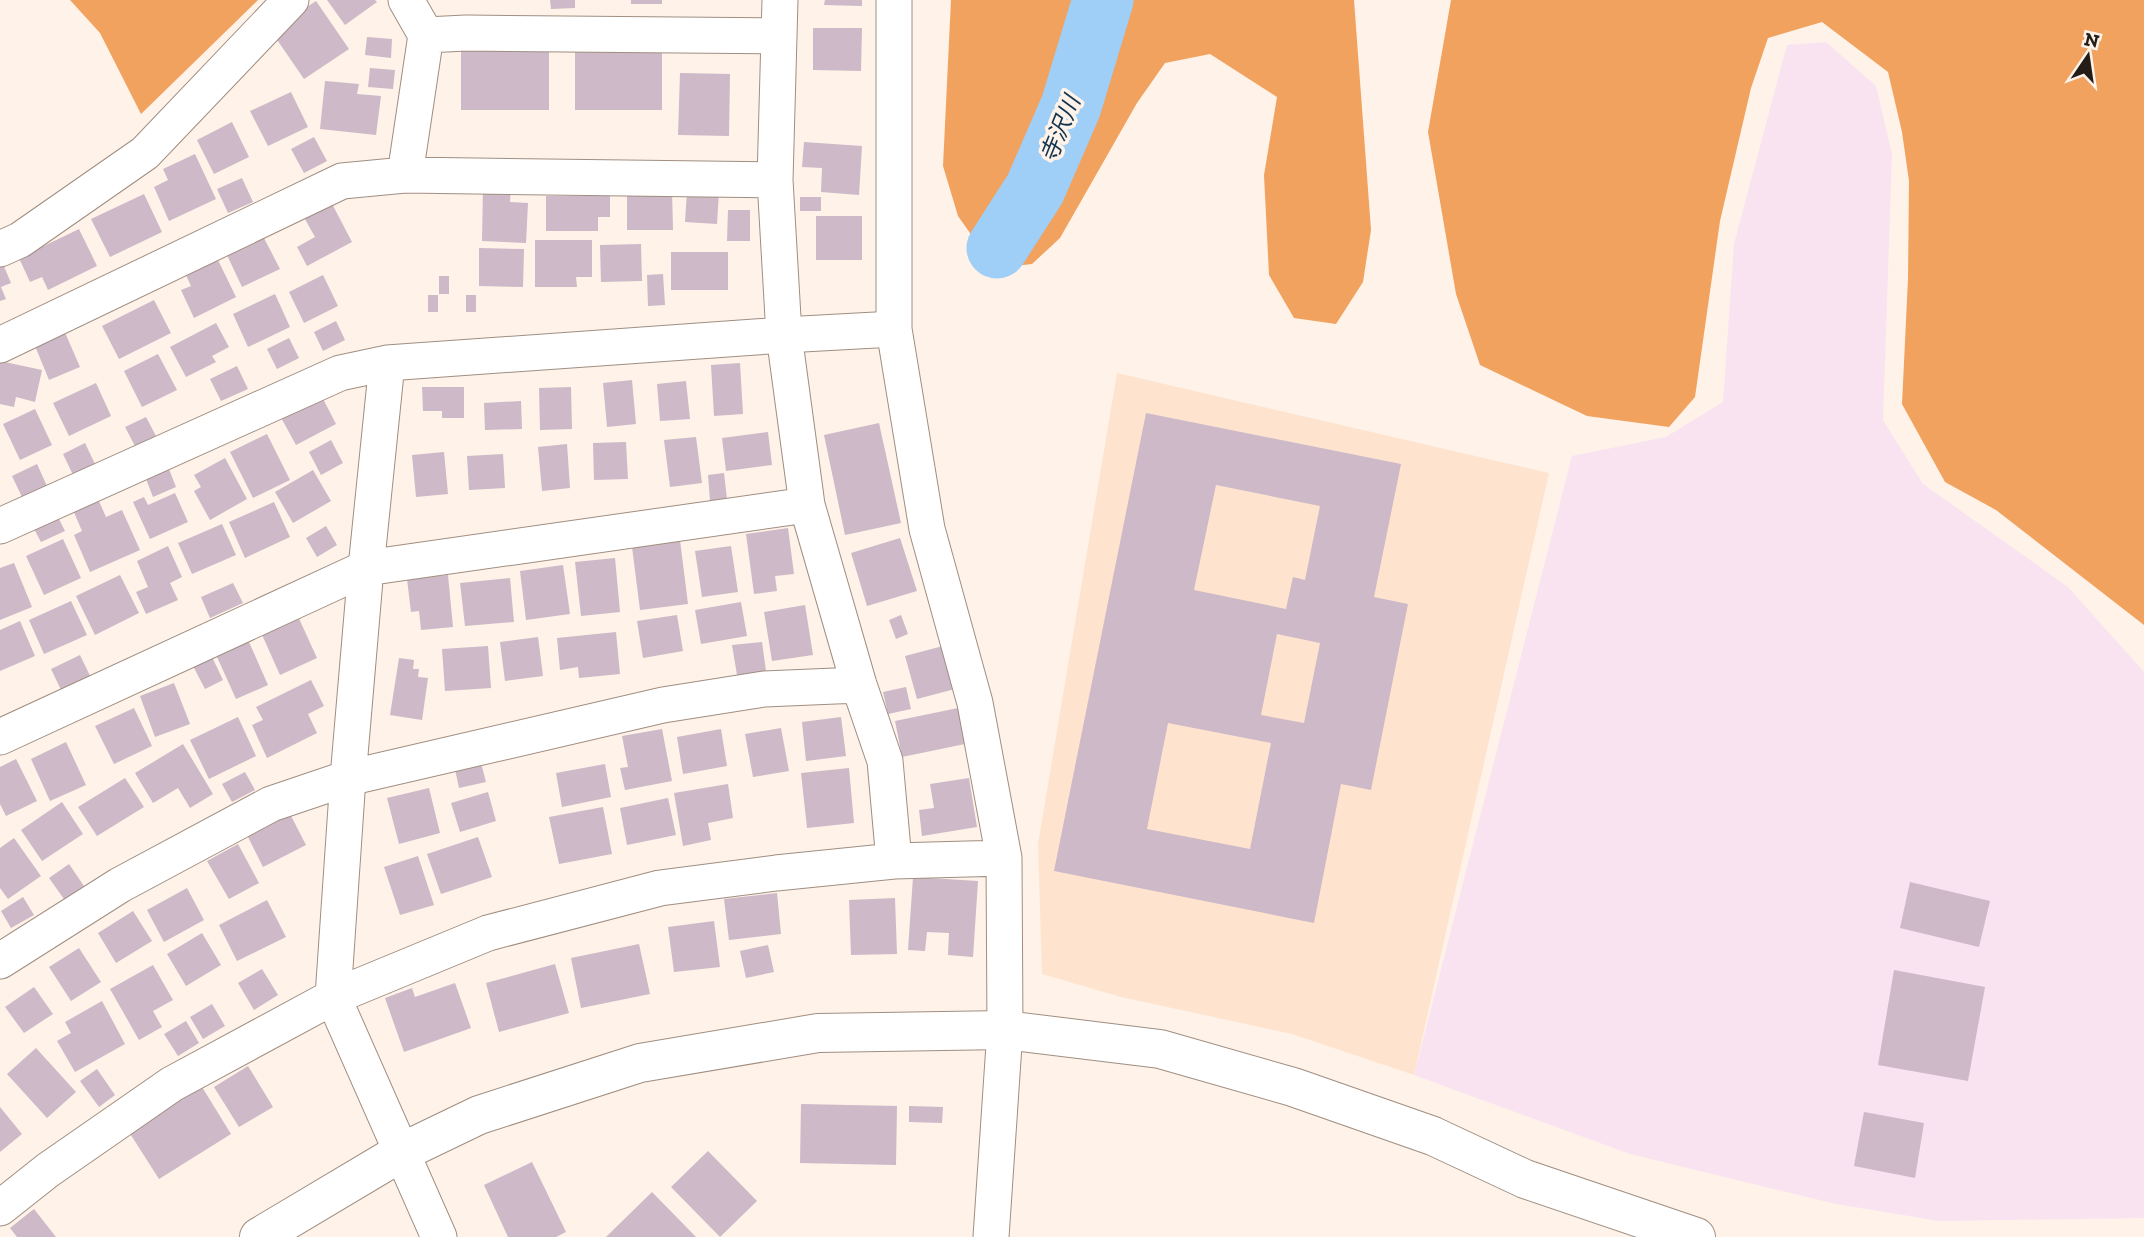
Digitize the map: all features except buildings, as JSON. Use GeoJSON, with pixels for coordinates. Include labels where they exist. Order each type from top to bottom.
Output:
{"type":"FeatureCollection","features":[{"type":"Feature","properties":{"kind":"street"},"geometry":{"type":"LineString","coordinates":[[0,249],[20,240],[145,153],[291,0]]}},
{"type":"Feature","properties":{"kind":"street"},"geometry":{"type":"LineString","coordinates":[[405,175],[426,35],[406,0]]}},
{"type":"Feature","properties":{"kind":"street"},"geometry":{"type":"LineString","coordinates":[[780,0],[775,180],[784,335],[807,505],[859,685],[885,761],[894,861]]}},
{"type":"Feature","properties":{"kind":"street"},"geometry":{"type":"LineString","coordinates":[[894,0],[894,329],[927,529],[975,703],[1004,858],[1005,1030],[990,1237]]}},
{"type":"Feature","properties":{"kind":"street"},"geometry":{"type":"LineString","coordinates":[[426,35],[466,33],[779,36]]}},
{"type":"Feature","properties":{"kind":"street"},"geometry":{"type":"LineString","coordinates":[[0,345],[342,181],[405,175],[775,180]]}},
{"type":"Feature","properties":{"kind":"street"},"geometry":{"type":"LineString","coordinates":[[0,526],[340,373],[387,363],[894,329]]}},
{"type":"Feature","properties":{"kind":"street"},"geometry":{"type":"LineString","coordinates":[[387,363],[348,778],[333,997],[439,1237]]}},
{"type":"Feature","properties":{"kind":"street"},"geometry":{"type":"LineString","coordinates":[[0,737],[366,568],[807,505]]}},
{"type":"Feature","properties":{"kind":"street"},"geometry":{"type":"LineString","coordinates":[[0,961],[120,885],[271,804],[348,778],[663,705],[764,689],[859,685]]}},
{"type":"Feature","properties":{"kind":"street"},"geometry":{"type":"LineString","coordinates":[[0,1208],[48,1170],[172,1084],[333,997],[488,933],[660,888],[894,861],[1004,858]]}},
{"type":"Feature","properties":{"kind":"street"},"geometry":{"type":"LineString","coordinates":[[259,1237],[400,1153],[478,1115],[640,1063],[818,1033],[1005,1030],[1160,1049],[1293,1087],[1433,1136],[1525,1179],[1696,1237]]}},
{"type":"Feature","properties":{"kind":"shaded area"},"geometry":{"type":"Polygon","coordinates":[[[70,0],[258,0],[141,114],[100,33],[70,0]]]}},
{"type":"Feature","properties":{"kind":"shaded area"},"geometry":{"type":"Polygon","coordinates":[[[951,0],[1354,0],[1371,230],[1363,282],[1336,324],[1294,318],[1269,275],[1264,175],[1277,97],[1210,54],[1165,63],[1137,103],[1060,238],[1032,264],[1006,267],[989,260],[958,216],[943,166],[951,0]]]}},
{"type":"Feature","properties":{"kind":"shaded area"},"geometry":{"type":"Polygon","coordinates":[[[1451,0],[2144,0],[2144,625],[1996,510],[1945,482],[1902,404],[1909,181],[1902,132],[1888,72],[1822,22],[1768,38],[1751,88],[1720,221],[1695,397],[1669,427],[1587,416],[1480,365],[1456,294],[1428,132],[1451,0]]]}},
{"type":"Feature","properties":{"kind":"shaded area"},"geometry":{"type":"Polygon","coordinates":[[[1826,42],[1876,86],[1892,154],[1883,420],[1923,484],[2068,587],[2144,672],[2144,1218],[1939,1221],[1836,1204],[1630,1154],[1414,1075],[1572,456],[1666,437],[1723,402],[1734,244],[1787,45],[1826,42]]]}},
{"type":"Feature","properties":{"kind":"shaded area"},"geometry":{"type":"Polygon","coordinates":[[[1117,373],[1549,473],[1414,1075],[1292,1034],[1121,997],[1042,974],[1038,844],[1117,373]]]}},
{"type":"Feature","properties":{"kind":"waterway","name":"寺沢川"},"geometry":{"type":"LineString","coordinates":[[997,248],[1035,189],[1071,106],[1103,0]]}}]}
